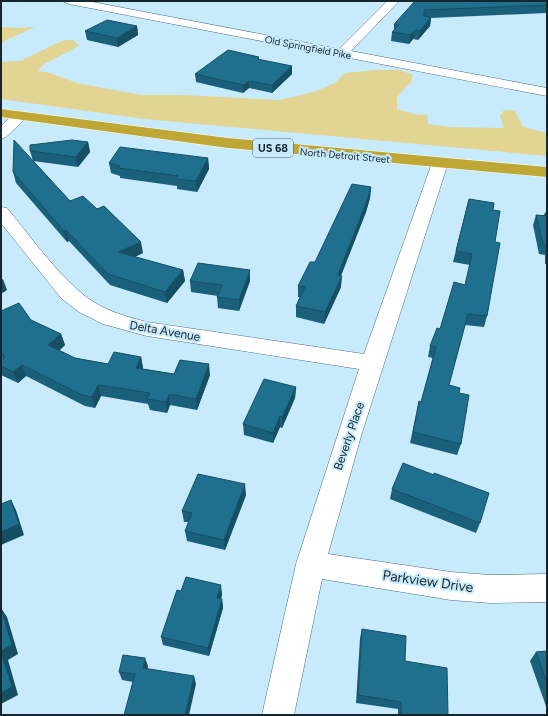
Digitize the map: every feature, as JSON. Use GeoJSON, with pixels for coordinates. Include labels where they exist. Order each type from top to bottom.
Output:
{"type":"FeatureCollection","features":[{"type":"Feature","properties":{"kind":"highway","name":"North Detroit Street"},"geometry":{"type":"LineString","coordinates":[[1,114],[228,144],[547,172]]}},
{"type":"Feature","properties":{"kind":"street","name":"Old Springfield Pike"},"geometry":{"type":"LineString","coordinates":[[69,1],[547,92]]}},
{"type":"Feature","properties":{"kind":"street"},"geometry":{"type":"LineString","coordinates":[[342,53],[393,1]]}},
{"type":"Feature","properties":{"kind":"street"},"geometry":{"type":"LineString","coordinates":[[1,134],[20,116]]}},
{"type":"Feature","properties":{"kind":"street","name":"Beverly Place"},"geometry":{"type":"LineString","coordinates":[[278,715],[310,564],[332,487],[440,163]]}},
{"type":"Feature","properties":{"kind":"street","name":"Delta Avenue"},"geometry":{"type":"LineString","coordinates":[[1,212],[9,236],[68,293],[86,307],[110,319],[147,329],[373,363]]}},
{"type":"Feature","properties":{"kind":"street","name":"Parkview Drive"},"geometry":{"type":"LineString","coordinates":[[310,564],[451,586],[490,589],[547,588]]}},
{"type":"Feature","properties":{"kind":"shaded area"},"geometry":{"type":"Polygon","coordinates":[[[1,27],[35,27],[6,40],[1,45],[1,27]]]}},
{"type":"Feature","properties":{"kind":"shaded area"},"geometry":{"type":"Polygon","coordinates":[[[64,40],[73,40],[79,46],[44,64],[38,71],[50,73],[77,83],[141,95],[184,95],[279,100],[314,92],[335,83],[345,73],[375,70],[400,70],[413,75],[411,82],[397,97],[397,109],[414,114],[427,115],[428,124],[449,127],[504,128],[500,116],[504,110],[515,111],[523,127],[547,133],[547,156],[144,119],[1,99],[1,62],[20,61],[64,40]]]}},
{"type":"Feature","properties":{"kind":"building"},"geometry":{"type":"Polygon","coordinates":[[[415,1],[547,1],[547,5],[424,10],[424,16],[431,17],[420,31],[415,30],[410,35],[392,32],[399,25],[394,25],[396,22],[415,1]]]}},
{"type":"Feature","properties":{"kind":"building"},"geometry":{"type":"Polygon","coordinates":[[[107,20],[137,26],[117,38],[85,31],[107,20]]]}},
{"type":"Feature","properties":{"kind":"building"},"geometry":{"type":"Polygon","coordinates":[[[228,50],[259,57],[257,59],[292,66],[272,85],[249,81],[243,85],[195,74],[228,50]]]}},
{"type":"Feature","properties":{"kind":"building"},"geometry":{"type":"Polygon","coordinates":[[[14,140],[70,201],[83,196],[97,209],[104,206],[141,242],[118,252],[183,270],[165,292],[108,274],[66,230],[64,231],[13,172],[14,140]]]}},
{"type":"Feature","properties":{"kind":"building"},"geometry":{"type":"Polygon","coordinates":[[[72,140],[88,142],[76,157],[30,151],[30,145],[72,140]]]}},
{"type":"Feature","properties":{"kind":"building"},"geometry":{"type":"Polygon","coordinates":[[[120,147],[208,158],[196,181],[176,179],[178,176],[118,168],[120,166],[109,163],[120,147]]]}},
{"type":"Feature","properties":{"kind":"building"},"geometry":{"type":"Polygon","coordinates":[[[352,184],[371,187],[338,275],[342,276],[325,312],[296,306],[305,287],[298,286],[310,262],[315,262],[352,184]]]}},
{"type":"Feature","properties":{"kind":"building"},"geometry":{"type":"Polygon","coordinates":[[[469,199],[494,203],[493,210],[500,211],[495,242],[500,243],[487,316],[468,314],[449,385],[460,388],[459,393],[469,395],[461,444],[413,432],[419,401],[421,402],[436,347],[430,346],[437,328],[440,329],[454,282],[465,285],[472,254],[456,251],[469,199]]]}},
{"type":"Feature","properties":{"kind":"building"},"geometry":{"type":"Polygon","coordinates":[[[545,213],[547,213],[547,245],[543,244],[536,215],[546,216],[545,213]]]}},
{"type":"Feature","properties":{"kind":"building"},"geometry":{"type":"Polygon","coordinates":[[[198,263],[250,270],[239,300],[217,297],[222,285],[190,281],[198,263]]]}},
{"type":"Feature","properties":{"kind":"building"},"geometry":{"type":"Polygon","coordinates":[[[19,303],[31,320],[61,334],[48,345],[75,358],[108,364],[114,352],[141,357],[136,368],[174,374],[180,360],[209,364],[196,399],[169,394],[166,402],[147,399],[150,393],[98,385],[92,397],[82,395],[22,365],[13,372],[1,366],[1,360],[5,357],[1,352],[1,311],[19,303]]]}},
{"type":"Feature","properties":{"kind":"building"},"geometry":{"type":"Polygon","coordinates":[[[264,379],[296,387],[282,417],[280,416],[273,433],[243,424],[264,379]]]}},
{"type":"Feature","properties":{"kind":"building"},"geometry":{"type":"Polygon","coordinates":[[[403,463],[489,493],[480,523],[392,489],[403,463]]]}},
{"type":"Feature","properties":{"kind":"building"},"geometry":{"type":"Polygon","coordinates":[[[198,474],[245,484],[224,540],[185,531],[192,513],[182,511],[198,474]]]}},
{"type":"Feature","properties":{"kind":"building"},"geometry":{"type":"Polygon","coordinates":[[[11,500],[19,524],[1,532],[1,504],[11,500]]]}},
{"type":"Feature","properties":{"kind":"building"},"geometry":{"type":"Polygon","coordinates":[[[186,577],[221,585],[217,598],[222,599],[208,648],[161,637],[177,590],[181,591],[186,577]]]}},
{"type":"Feature","properties":{"kind":"building"},"geometry":{"type":"Polygon","coordinates":[[[1,608],[12,645],[1,651],[1,608]]]}},
{"type":"Feature","properties":{"kind":"building"},"geometry":{"type":"Polygon","coordinates":[[[362,629],[406,636],[405,661],[447,668],[448,715],[401,715],[401,702],[358,695],[362,629]]]}},
{"type":"Feature","properties":{"kind":"building"},"geometry":{"type":"Polygon","coordinates":[[[1,651],[12,687],[1,693],[1,651]]]}},
{"type":"Feature","properties":{"kind":"building"},"geometry":{"type":"Polygon","coordinates":[[[547,651],[547,683],[536,652],[547,651]]]}},
{"type":"Feature","properties":{"kind":"building"},"geometry":{"type":"Polygon","coordinates":[[[123,655],[145,658],[143,668],[194,676],[185,715],[124,715],[135,674],[119,672],[123,655]]]}}]}
